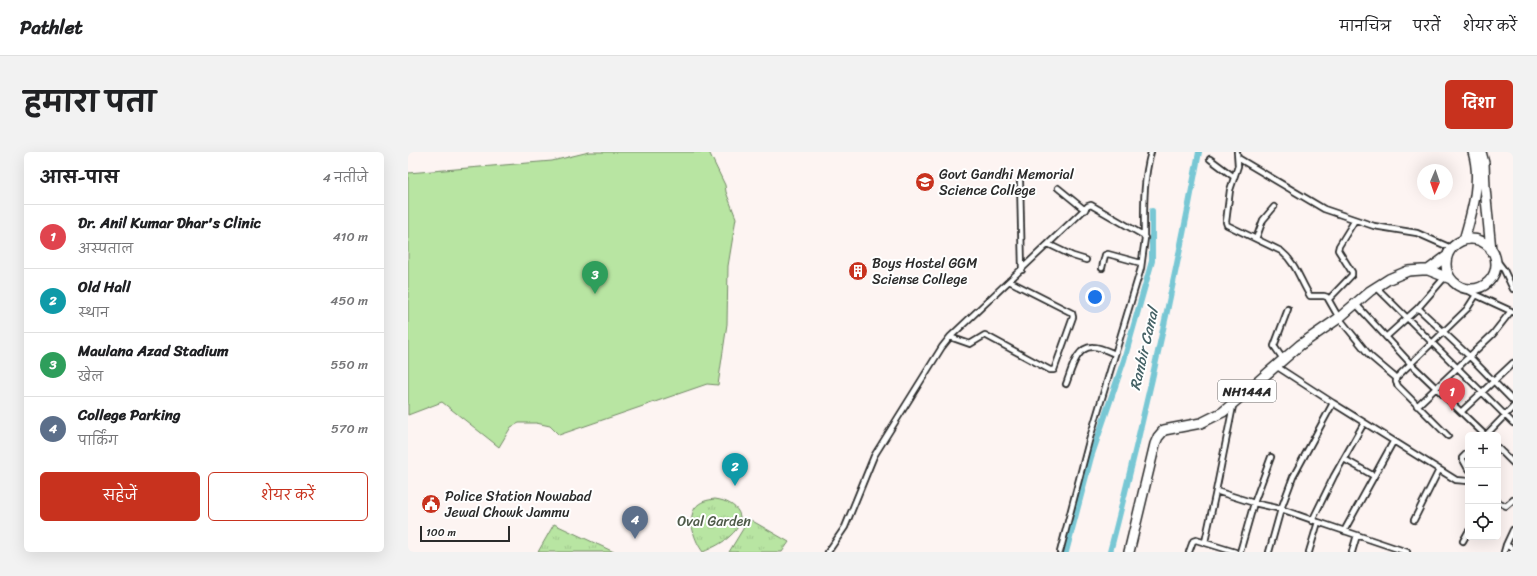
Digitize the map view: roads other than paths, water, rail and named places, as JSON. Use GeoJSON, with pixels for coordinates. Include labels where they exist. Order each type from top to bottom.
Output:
{"type":"FeatureCollection","features":[{"type":"Feature","properties":{"kind":"highway"},"geometry":{"type":"LineString","coordinates":[[1464,240],[1474,203],[1476,178],[1473,152]]}},
{"type":"Feature","properties":{"kind":"highway"},"geometry":{"type":"LineString","coordinates":[[1464,288],[1477,288],[1488,282],[1494,270],[1485,188],[1484,163],[1481,152]]}},
{"type":"Feature","properties":{"kind":"highway"},"geometry":{"type":"LineString","coordinates":[[1428,270],[1457,243],[1464,240],[1474,239],[1484,243],[1493,254]]}},
{"type":"Feature","properties":{"kind":"highway"},"geometry":{"type":"LineString","coordinates":[[1448,277],[1446,264],[1449,252]]}},
{"type":"Feature","properties":{"kind":"highway","name":"NH144A"},"geometry":{"type":"LineString","coordinates":[[1129,552],[1153,450],[1160,433],[1168,429],[1201,423],[1223,412],[1275,365],[1281,357],[1339,318],[1355,303],[1376,287],[1399,274],[1408,271],[1428,270],[1448,277],[1456,284],[1464,288]]}},
{"type":"Feature","properties":{"kind":"street"},"geometry":{"type":"LineString","coordinates":[[1060,552],[1089,441],[1141,263],[1144,236],[1145,176],[1151,152]]}},
{"type":"Feature","properties":{"kind":"street"},"geometry":{"type":"LineString","coordinates":[[1237,152],[1238,166],[1230,190],[1226,223],[1281,251],[1292,260],[1310,296],[1324,296],[1329,300],[1339,318],[1370,356],[1396,378],[1398,386],[1448,436]]}},
{"type":"Feature","properties":{"kind":"street"},"geometry":{"type":"LineString","coordinates":[[1210,158],[1234,177]]}},
{"type":"Feature","properties":{"kind":"street"},"geometry":{"type":"LineString","coordinates":[[1238,158],[1324,209],[1381,228],[1417,233],[1449,252]]}},
{"type":"Feature","properties":{"kind":"street"},"geometry":{"type":"LineString","coordinates":[[1020,180],[1022,270]]}},
{"type":"Feature","properties":{"kind":"street"},"geometry":{"type":"LineString","coordinates":[[1058,188],[1084,210]]}},
{"type":"Feature","properties":{"kind":"street"},"geometry":{"type":"LineString","coordinates":[[828,552],[845,527],[874,456],[942,347],[950,337],[1090,205],[1144,236]]}},
{"type":"Feature","properties":{"kind":"street"},"geometry":{"type":"LineString","coordinates":[[1256,238],[1263,220],[1274,207]]}},
{"type":"Feature","properties":{"kind":"street"},"geometry":{"type":"LineString","coordinates":[[1329,300],[1352,275],[1352,272],[1338,250],[1355,220]]}},
{"type":"Feature","properties":{"kind":"street"},"geometry":{"type":"LineString","coordinates":[[1048,244],[1073,256],[1086,260]]}},
{"type":"Feature","properties":{"kind":"street"},"geometry":{"type":"LineString","coordinates":[[1102,268],[1104,255],[1108,254],[1141,263]]}},
{"type":"Feature","properties":{"kind":"street"},"geometry":{"type":"LineString","coordinates":[[1493,254],[1504,270],[1513,290]]}},
{"type":"Feature","properties":{"kind":"street"},"geometry":{"type":"LineString","coordinates":[[1386,337],[1418,308],[1448,277]]}},
{"type":"Feature","properties":{"kind":"street"},"geometry":{"type":"LineString","coordinates":[[950,337],[970,344],[986,335],[1050,370],[1054,370],[1073,317],[1071,311],[1009,281]]}},
{"type":"Feature","properties":{"kind":"street"},"geometry":{"type":"LineString","coordinates":[[1376,287],[1513,423]]}},
{"type":"Feature","properties":{"kind":"street"},"geometry":{"type":"LineString","coordinates":[[1417,406],[1492,334],[1512,312],[1464,288]]}},
{"type":"Feature","properties":{"kind":"street"},"geometry":{"type":"LineString","coordinates":[[1396,378],[1410,363],[1444,333],[1466,309],[1476,295]]}},
{"type":"Feature","properties":{"kind":"street"},"geometry":{"type":"LineString","coordinates":[[1355,303],[1410,363],[1483,432]]}},
{"type":"Feature","properties":{"kind":"street"},"geometry":{"type":"LineString","coordinates":[[1418,308],[1469,356],[1513,401]]}},
{"type":"Feature","properties":{"kind":"street"},"geometry":{"type":"LineString","coordinates":[[1281,357],[1274,345],[1288,309]]}},
{"type":"Feature","properties":{"kind":"street"},"geometry":{"type":"LineString","coordinates":[[1066,384],[1081,351],[1092,347],[1115,354]]}},
{"type":"Feature","properties":{"kind":"street"},"geometry":{"type":"LineString","coordinates":[[1461,412],[1513,363]]}},
{"type":"Feature","properties":{"kind":"street"},"geometry":{"type":"LineString","coordinates":[[1275,365],[1393,442],[1456,480],[1465,481]]}},
{"type":"Feature","properties":{"kind":"street"},"geometry":{"type":"LineString","coordinates":[[1269,552],[1281,509],[1293,477],[1333,403]]}},
{"type":"Feature","properties":{"kind":"street"},"geometry":{"type":"LineString","coordinates":[[1205,542],[1233,404]]}},
{"type":"Feature","properties":{"kind":"street"},"geometry":{"type":"LineString","coordinates":[[1489,432],[1513,407]]}},
{"type":"Feature","properties":{"kind":"street"},"geometry":{"type":"LineString","coordinates":[[1312,521],[1334,476],[1364,423]]}},
{"type":"Feature","properties":{"kind":"street"},"geometry":{"type":"LineString","coordinates":[[1344,531],[1393,442]]}},
{"type":"Feature","properties":{"kind":"street"},"geometry":{"type":"LineString","coordinates":[[1501,450],[1512,459]]}},
{"type":"Feature","properties":{"kind":"street"},"geometry":{"type":"LineString","coordinates":[[1465,455],[1462,458],[1465,464]]}},
{"type":"Feature","properties":{"kind":"street"},"geometry":{"type":"LineString","coordinates":[[1240,552],[1254,503],[1271,457]]}},
{"type":"Feature","properties":{"kind":"street"},"geometry":{"type":"LineString","coordinates":[[1344,459],[1374,476]]}},
{"type":"Feature","properties":{"kind":"street"},"geometry":{"type":"LineString","coordinates":[[1414,520],[1440,470]]}},
{"type":"Feature","properties":{"kind":"street"},"geometry":{"type":"LineString","coordinates":[[1216,491],[1254,503],[1281,509],[1312,521],[1407,552]]}},
{"type":"Feature","properties":{"kind":"street"},"geometry":{"type":"LineString","coordinates":[[1501,504],[1506,506],[1513,500]]}},
{"type":"Feature","properties":{"kind":"street"},"geometry":{"type":"LineString","coordinates":[[1309,552],[1318,522]]}},
{"type":"Feature","properties":{"kind":"street"},"geometry":{"type":"LineString","coordinates":[[1504,552],[1513,530]]}},
{"type":"Feature","properties":{"kind":"street"},"geometry":{"type":"LineString","coordinates":[[1352,552],[1357,535]]}},
{"type":"Feature","properties":{"kind":"street"},"geometry":{"type":"LineString","coordinates":[[1463,541],[1465,537]]}},
{"type":"Feature","properties":{"kind":"street"},"geometry":{"type":"LineString","coordinates":[[1189,552],[1194,540],[1235,552]]}},
{"type":"Feature","properties":{"kind":"street"},"geometry":{"type":"LineString","coordinates":[[1506,545],[1513,549]]}},
{"type":"Feature","properties":{"kind":"waterway","name":"Ranbir Canal"},"geometry":{"type":"LineString","coordinates":[[1110,552],[1158,353],[1199,152]]}},
{"type":"Feature","properties":{"kind":"waterway","name":"Ranbir Canal"},"geometry":{"type":"LineString","coordinates":[[1066,552],[1091,457],[1124,360],[1152,261],[1152,211]]}},
{"type":"Feature","properties":{"kind":"place","name":"Govt Gandhi Memorial Science College"},"geometry":{"type":"Point","coordinates":[925,182]}},
{"type":"Feature","properties":{"kind":"place","name":"Boys Hostel GGM Sciense College"},"geometry":{"type":"Point","coordinates":[858,271]}},
{"type":"Feature","properties":{"kind":"place","name":"Maulana Azad Stadium"},"geometry":{"type":"Point","coordinates":[595,294]}},
{"type":"Feature","properties":{"kind":"place","name":"Dr. Anil Kumar Dhar's Clinic"},"geometry":{"type":"Point","coordinates":[1452,411]}},
{"type":"Feature","properties":{"kind":"place","name":"Old Hall"},"geometry":{"type":"Point","coordinates":[735,486]}},
{"type":"Feature","properties":{"kind":"place","name":"Police Station Nowabad Jewal Chowk Jammu"},"geometry":{"type":"Point","coordinates":[431,504]}},
{"type":"Feature","properties":{"kind":"place","name":"College Parking"},"geometry":{"type":"Point","coordinates":[635,539]}},
{"type":"Feature","properties":{"kind":"park label","name":"Oval Garden"},"geometry":{"type":"Point","coordinates":[714,521]}}]}
